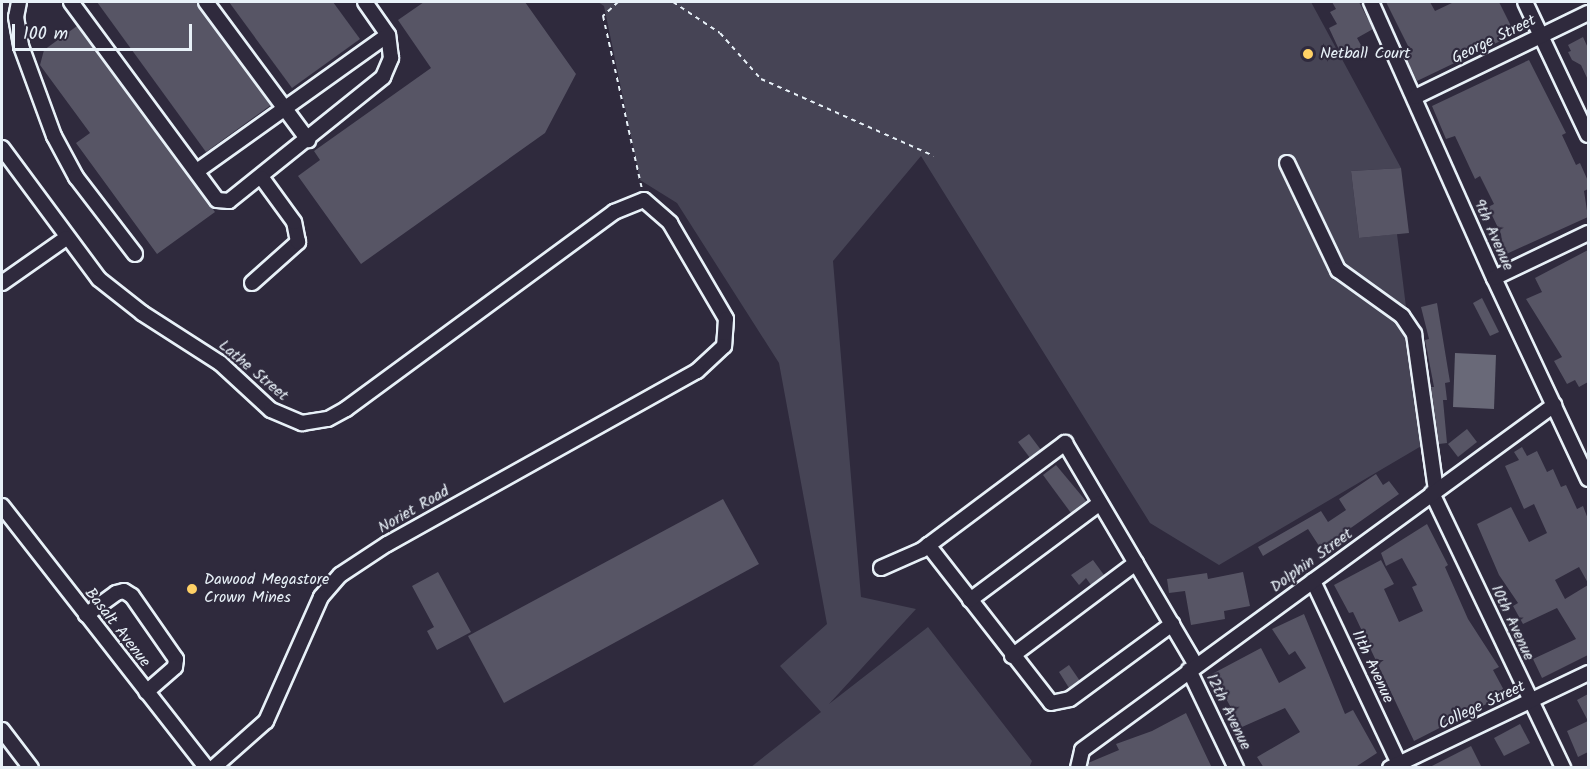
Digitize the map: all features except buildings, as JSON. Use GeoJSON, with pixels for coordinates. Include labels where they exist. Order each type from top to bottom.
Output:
{"type":"FeatureCollection","features":[{"type":"Feature","properties":{"kind":"street"},"geometry":{"type":"LineString","coordinates":[[19,2],[16,17],[21,46],[54,136],[76,177],[135,254]]}},
{"type":"Feature","properties":{"kind":"street"},"geometry":{"type":"LineString","coordinates":[[71,2],[217,200],[229,201],[262,178],[383,77],[391,58],[388,35],[365,2]]}},
{"type":"Feature","properties":{"kind":"street"},"geometry":{"type":"LineString","coordinates":[[206,2],[308,140]]}},
{"type":"Feature","properties":{"kind":"street","name":"9th Avenue"},"geometry":{"type":"LineString","coordinates":[[1371,2],[1494,278],[1554,405],[1584,456],[1588,479]]}},
{"type":"Feature","properties":{"kind":"street"},"geometry":{"type":"LineString","coordinates":[[1525,2],[1588,135]]}},
{"type":"Feature","properties":{"kind":"street","name":"George Street"},"geometry":{"type":"LineString","coordinates":[[1415,97],[1588,13]]}},
{"type":"Feature","properties":{"kind":"street"},"geometry":{"type":"LineString","coordinates":[[197,171],[388,35]]}},
{"type":"Feature","properties":{"kind":"street","name":"Lathe Street"},"geometry":{"type":"LineString","coordinates":[[2,148],[66,238],[120,297],[220,363],[271,410],[302,423],[316,423],[346,409],[614,212],[644,200]]}},
{"type":"Feature","properties":{"kind":"street","name":"10th Avenue"},"geometry":{"type":"LineString","coordinates":[[1287,163],[1338,270],[1402,316],[1414,334],[1434,492],[1563,768]]}},
{"type":"Feature","properties":{"kind":"street"},"geometry":{"type":"LineString","coordinates":[[252,283],[298,242],[294,222],[262,178]]}},
{"type":"Feature","properties":{"kind":"street","name":"Noriet Road"},"geometry":{"type":"LineString","coordinates":[[213,768],[266,721],[283,690],[321,597],[340,575],[387,544],[712,361],[724,346],[726,319],[670,223],[644,200]]}},
{"type":"Feature","properties":{"kind":"street"},"geometry":{"type":"LineString","coordinates":[[1494,278],[1588,233]]}},
{"type":"Feature","properties":{"kind":"street"},"geometry":{"type":"LineString","coordinates":[[2,283],[66,238]]}},
{"type":"Feature","properties":{"kind":"street","name":"Dolphin Street"},"geometry":{"type":"LineString","coordinates":[[1078,768],[1078,756],[1090,745],[1554,405]]}},
{"type":"Feature","properties":{"kind":"street","name":"12th Avenue"},"geometry":{"type":"LineString","coordinates":[[928,545],[1065,443],[1172,624],[1236,768]]}},
{"type":"Feature","properties":{"kind":"street"},"geometry":{"type":"LineString","coordinates":[[970,600],[1100,503]]}},
{"type":"Feature","properties":{"kind":"street","name":"Basalt Avenue"},"geometry":{"type":"LineString","coordinates":[[2,506],[207,768]]}},
{"type":"Feature","properties":{"kind":"street"},"geometry":{"type":"LineString","coordinates":[[882,568],[928,545],[1045,699],[1063,702],[1172,624]]}},
{"type":"Feature","properties":{"kind":"street"},"geometry":{"type":"LineString","coordinates":[[1012,656],[1136,563]]}},
{"type":"Feature","properties":{"kind":"street","name":"11th Avenue"},"geometry":{"type":"LineString","coordinates":[[1313,581],[1397,766]]}},
{"type":"Feature","properties":{"kind":"street"},"geometry":{"type":"LineString","coordinates":[[86,615],[116,592],[132,596],[176,659],[175,667],[146,692]]}},
{"type":"Feature","properties":{"kind":"street","name":"College Street"},"geometry":{"type":"LineString","coordinates":[[1397,766],[1588,674]]}},
{"type":"Feature","properties":{"kind":"street"},"geometry":{"type":"LineString","coordinates":[[2,730],[31,768]]}},
{"type":"Feature","properties":{"kind":"path"},"geometry":{"type":"LineString","coordinates":[[618,2],[603,16],[644,200]]}},
{"type":"Feature","properties":{"kind":"path"},"geometry":{"type":"LineString","coordinates":[[673,2],[720,33],[761,79],[934,156]]}},
{"type":"Feature","properties":{"kind":"shaded area"},"geometry":{"type":"Polygon","coordinates":[[[598,2],[1311,2],[1401,168],[1351,171],[1359,238],[1397,234],[1423,445],[1219,565],[1150,523],[921,156],[833,261],[861,597],[916,609],[829,704],[928,627],[1032,761],[1029,768],[751,767],[821,712],[780,666],[827,624],[779,363],[677,203],[640,180],[604,6],[598,2]]]}},
{"type":"Feature","properties":{"kind":"water"},"geometry":{"type":"Polygon","coordinates":[[[1455,353],[1496,355],[1494,409],[1453,407],[1455,353]]]}},
{"type":"Feature","properties":{"kind":"place","name":"Netball Court"},"geometry":{"type":"Point","coordinates":[1308,54]}},
{"type":"Feature","properties":{"kind":"place","name":"Dawood Megastore Crown Mines"},"geometry":{"type":"Point","coordinates":[192,589]}}]}
